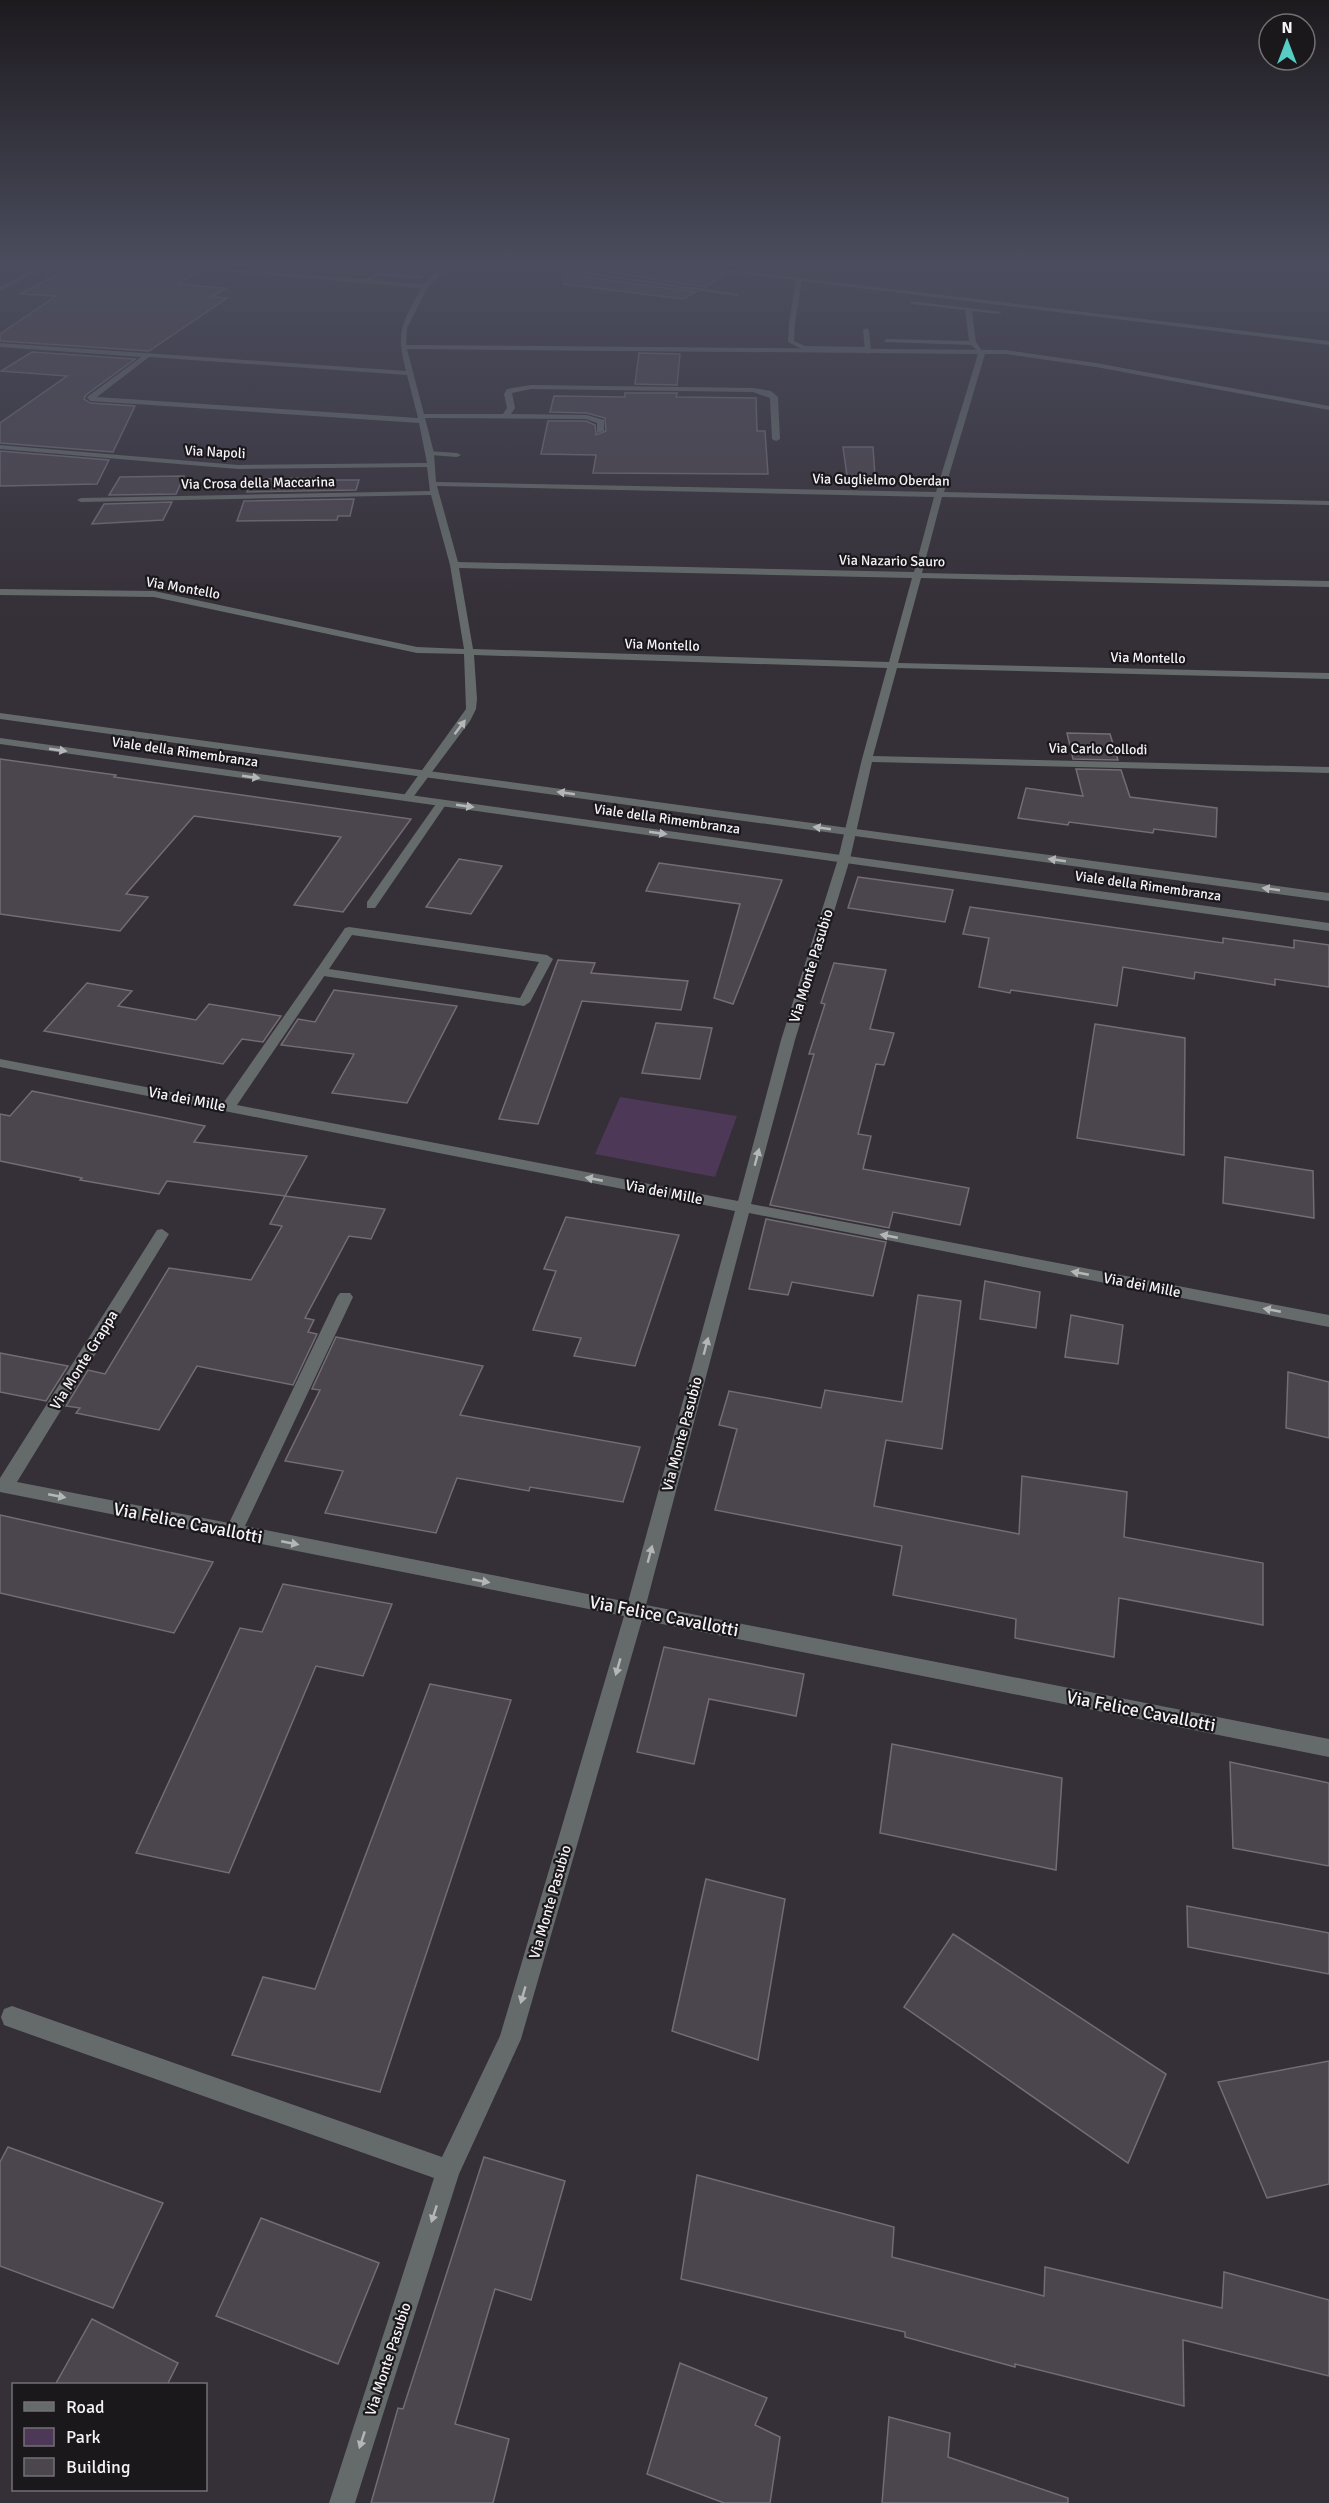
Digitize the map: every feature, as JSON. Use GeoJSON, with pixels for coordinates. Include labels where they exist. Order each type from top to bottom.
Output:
{"type":"FeatureCollection","features":[{"type":"Feature","properties":{"kind":"street"},"geometry":{"type":"LineString","coordinates":[[113,382],[90,399],[422,419],[506,416],[587,417],[601,422],[600,431]]}},
{"type":"Feature","properties":{"kind":"street"},"geometry":{"type":"LineString","coordinates":[[407,798],[471,709],[469,653],[454,565],[433,488],[430,453],[412,382]]}},
{"type":"Feature","properties":{"kind":"street","name":"Via Monte Pasubio"},"geometry":{"type":"LineString","coordinates":[[342,2503],[447,2171],[510,2039],[635,1611],[788,1040],[844,859],[867,759],[892,666],[973,382]]}},
{"type":"Feature","properties":{"kind":"street"},"geometry":{"type":"LineString","coordinates":[[1182,382],[1329,408]]}},
{"type":"Feature","properties":{"kind":"street"},"geometry":{"type":"LineString","coordinates":[[506,416],[511,408],[508,394],[510,391],[531,387],[753,390],[768,393],[774,397],[776,439]]}},
{"type":"Feature","properties":{"kind":"street","name":"Via Napoli"},"geometry":{"type":"LineString","coordinates":[[0,447],[227,467],[430,465]]}},
{"type":"Feature","properties":{"kind":"street"},"geometry":{"type":"LineString","coordinates":[[430,453],[457,454]]}},
{"type":"Feature","properties":{"kind":"street","name":"Via Guglielmo Oberdan"},"geometry":{"type":"LineString","coordinates":[[433,488],[939,495],[1329,504]]}},
{"type":"Feature","properties":{"kind":"street","name":"Via Crosa della Maccarina"},"geometry":{"type":"LineString","coordinates":[[81,500],[433,488]]}},
{"type":"Feature","properties":{"kind":"street","name":"Via Nazario Sauro"},"geometry":{"type":"LineString","coordinates":[[454,565],[1329,584]]}},
{"type":"Feature","properties":{"kind":"street","name":"Via Montello"},"geometry":{"type":"LineString","coordinates":[[0,592],[154,594],[417,650],[892,666],[1329,676]]}},
{"type":"Feature","properties":{"kind":"street","name":"Viale della Rimembranza"},"geometry":{"type":"LineString","coordinates":[[0,716],[1329,897]]}},
{"type":"Feature","properties":{"kind":"street","name":"Viale della Rimembranza"},"geometry":{"type":"LineString","coordinates":[[0,741],[1329,927]]}},
{"type":"Feature","properties":{"kind":"street","name":"Via Carlo Collodi"},"geometry":{"type":"LineString","coordinates":[[867,759],[1329,770]]}},
{"type":"Feature","properties":{"kind":"street"},"geometry":{"type":"LineString","coordinates":[[371,905],[442,803]]}},
{"type":"Feature","properties":{"kind":"street"},"geometry":{"type":"LineString","coordinates":[[228,1107],[349,931],[547,959],[524,1002],[321,972]]}},
{"type":"Feature","properties":{"kind":"street","name":"Via dei Mille"},"geometry":{"type":"LineString","coordinates":[[0,1063],[1329,1321]]}},
{"type":"Feature","properties":{"kind":"street","name":"Via Monte Grappa"},"geometry":{"type":"LineString","coordinates":[[3,1485],[162,1234]]}},
{"type":"Feature","properties":{"kind":"street"},"geometry":{"type":"LineString","coordinates":[[234,1532],[345,1297]]}},
{"type":"Feature","properties":{"kind":"street","name":"Via Felice Cavallotti"},"geometry":{"type":"LineString","coordinates":[[3,1485],[1329,1748]]}},
{"type":"Feature","properties":{"kind":"street"},"geometry":{"type":"LineString","coordinates":[[12,2017],[447,2171]]}},
{"type":"Feature","properties":{"kind":"green space"},"geometry":{"type":"Polygon","coordinates":[[[620,1097],[737,1116],[715,1177],[595,1154],[620,1097]]]}},
{"type":"Feature","properties":{"kind":"building"},"geometry":{"type":"Polygon","coordinates":[[[59,382],[104,382],[84,399],[90,403],[135,406],[113,452],[0,443],[0,423],[59,382]]]}},
{"type":"Feature","properties":{"kind":"building"},"geometry":{"type":"Polygon","coordinates":[[[635,382],[677,382],[677,385],[635,384],[635,382]]]}},
{"type":"Feature","properties":{"kind":"building"},"geometry":{"type":"Polygon","coordinates":[[[625,393],[677,393],[676,397],[756,398],[757,431],[765,431],[768,474],[593,473],[596,455],[541,454],[548,421],[586,421],[595,425],[596,435],[606,431],[605,418],[587,413],[550,412],[554,396],[625,397],[625,393]]]}},
{"type":"Feature","properties":{"kind":"building"},"geometry":{"type":"Polygon","coordinates":[[[843,447],[873,447],[875,476],[847,476],[843,447]]]}},
{"type":"Feature","properties":{"kind":"building"},"geometry":{"type":"Polygon","coordinates":[[[0,451],[109,460],[97,484],[0,486],[0,451]]]}},
{"type":"Feature","properties":{"kind":"building"},"geometry":{"type":"Polygon","coordinates":[[[184,476],[176,494],[109,495],[120,477],[184,476]]]}},
{"type":"Feature","properties":{"kind":"building"},"geometry":{"type":"Polygon","coordinates":[[[319,478],[318,480],[359,480],[356,490],[247,492],[252,479],[319,478]]]}},
{"type":"Feature","properties":{"kind":"building"},"geometry":{"type":"Polygon","coordinates":[[[354,499],[350,516],[338,516],[337,520],[237,521],[244,501],[354,499]]]}},
{"type":"Feature","properties":{"kind":"building"},"geometry":{"type":"Polygon","coordinates":[[[172,502],[163,520],[92,524],[104,504],[172,502]]]}},
{"type":"Feature","properties":{"kind":"building"},"geometry":{"type":"Polygon","coordinates":[[[1067,733],[1110,734],[1118,760],[1073,759],[1067,733]]]}},
{"type":"Feature","properties":{"kind":"building"},"geometry":{"type":"Polygon","coordinates":[[[0,759],[411,819],[343,912],[294,905],[341,837],[194,816],[126,894],[148,897],[120,931],[0,914],[0,759]]]}},
{"type":"Feature","properties":{"kind":"building"},"geometry":{"type":"Polygon","coordinates":[[[1076,769],[1121,770],[1130,797],[1217,808],[1216,837],[1154,829],[1153,833],[1069,822],[1068,825],[1018,818],[1026,788],[1083,796],[1076,769]]]}},
{"type":"Feature","properties":{"kind":"building"},"geometry":{"type":"Polygon","coordinates":[[[459,859],[502,866],[471,914],[426,907],[459,859]]]}},
{"type":"Feature","properties":{"kind":"building"},"geometry":{"type":"Polygon","coordinates":[[[659,863],[782,880],[733,1004],[714,998],[740,904],[646,891],[659,863]]]}},
{"type":"Feature","properties":{"kind":"building"},"geometry":{"type":"Polygon","coordinates":[[[858,877],[953,890],[945,922],[848,908],[858,877]]]}},
{"type":"Feature","properties":{"kind":"building"},"geometry":{"type":"Polygon","coordinates":[[[970,907],[1223,943],[1223,938],[1294,948],[1294,940],[1329,945],[1329,987],[1275,979],[1275,985],[1195,972],[1194,979],[1123,967],[1117,1006],[979,987],[989,938],[963,934],[970,907]]]}},
{"type":"Feature","properties":{"kind":"building"},"geometry":{"type":"Polygon","coordinates":[[[558,960],[595,963],[591,973],[688,981],[681,1010],[582,1001],[538,1124],[499,1119],[558,960]]]}},
{"type":"Feature","properties":{"kind":"building"},"geometry":{"type":"Polygon","coordinates":[[[834,963],[886,970],[870,1029],[894,1033],[884,1065],[876,1064],[858,1134],[871,1136],[863,1169],[969,1188],[960,1225],[893,1212],[889,1228],[770,1205],[814,1054],[809,1054],[825,1004],[821,1003],[834,963]]]}},
{"type":"Feature","properties":{"kind":"building"},"geometry":{"type":"Polygon","coordinates":[[[87,983],[132,991],[118,1006],[196,1020],[209,1004],[281,1016],[263,1042],[242,1039],[223,1064],[44,1031],[87,983]]]}},
{"type":"Feature","properties":{"kind":"building"},"geometry":{"type":"Polygon","coordinates":[[[334,990],[457,1006],[407,1103],[332,1093],[354,1054],[281,1045],[298,1019],[315,1022],[334,990]]]}},
{"type":"Feature","properties":{"kind":"building"},"geometry":{"type":"Polygon","coordinates":[[[656,1023],[712,1028],[700,1079],[642,1073],[656,1023]]]}},
{"type":"Feature","properties":{"kind":"building"},"geometry":{"type":"Polygon","coordinates":[[[1095,1024],[1185,1038],[1184,1155],[1077,1138],[1095,1024]]]}},
{"type":"Feature","properties":{"kind":"building"},"geometry":{"type":"Polygon","coordinates":[[[32,1091],[205,1126],[194,1142],[307,1156],[285,1196],[167,1181],[159,1194],[80,1180],[82,1178],[0,1161],[0,1114],[10,1116],[32,1091]]]}},
{"type":"Feature","properties":{"kind":"building"},"geometry":{"type":"Polygon","coordinates":[[[1225,1157],[1313,1171],[1314,1218],[1223,1203],[1225,1157]]]}},
{"type":"Feature","properties":{"kind":"building"},"geometry":{"type":"Polygon","coordinates":[[[285,1196],[385,1209],[371,1239],[349,1236],[305,1318],[314,1320],[308,1332],[317,1334],[293,1385],[197,1366],[159,1430],[76,1413],[80,1408],[66,1406],[88,1370],[105,1374],[169,1268],[251,1280],[282,1226],[270,1224],[285,1196]]]}},
{"type":"Feature","properties":{"kind":"building"},"geometry":{"type":"Polygon","coordinates":[[[566,1217],[679,1235],[635,1366],[574,1356],[581,1338],[533,1330],[556,1271],[544,1269],[566,1217]]]}},
{"type":"Feature","properties":{"kind":"building"},"geometry":{"type":"Polygon","coordinates":[[[766,1219],[886,1242],[873,1296],[792,1282],[788,1295],[749,1289],[766,1219]]]}},
{"type":"Feature","properties":{"kind":"building"},"geometry":{"type":"Polygon","coordinates":[[[985,1281],[1040,1292],[1036,1328],[980,1319],[985,1281]]]}},
{"type":"Feature","properties":{"kind":"building"},"geometry":{"type":"Polygon","coordinates":[[[918,1295],[961,1301],[942,1449],[886,1440],[874,1506],[1019,1534],[1022,1476],[1127,1492],[1124,1537],[1263,1563],[1263,1625],[1119,1598],[1114,1657],[1015,1638],[1016,1619],[893,1595],[902,1546],[715,1510],[737,1429],[719,1425],[729,1391],[821,1408],[825,1390],[902,1402],[918,1295]]]}},
{"type":"Feature","properties":{"kind":"building"},"geometry":{"type":"Polygon","coordinates":[[[1071,1315],[1123,1325],[1118,1364],[1065,1357],[1071,1315]]]}},
{"type":"Feature","properties":{"kind":"building"},"geometry":{"type":"Polygon","coordinates":[[[336,1337],[483,1366],[460,1415],[640,1447],[623,1502],[530,1487],[529,1491],[457,1478],[436,1533],[325,1513],[343,1471],[285,1461],[320,1390],[312,1389],[336,1337]]]}},
{"type":"Feature","properties":{"kind":"building"},"geometry":{"type":"Polygon","coordinates":[[[0,1353],[68,1366],[46,1401],[0,1392],[0,1353]]]}},
{"type":"Feature","properties":{"kind":"building"},"geometry":{"type":"Polygon","coordinates":[[[1288,1372],[1329,1382],[1329,1438],[1286,1428],[1288,1372]]]}},
{"type":"Feature","properties":{"kind":"building"},"geometry":{"type":"Polygon","coordinates":[[[0,1515],[213,1562],[174,1633],[0,1593],[0,1515]]]}},
{"type":"Feature","properties":{"kind":"building"},"geometry":{"type":"Polygon","coordinates":[[[283,1584],[392,1604],[363,1676],[316,1666],[229,1873],[136,1853],[240,1628],[262,1632],[283,1584]]]}},
{"type":"Feature","properties":{"kind":"building"},"geometry":{"type":"Polygon","coordinates":[[[664,1647],[804,1674],[796,1716],[709,1699],[694,1764],[637,1752],[664,1647]]]}},
{"type":"Feature","properties":{"kind":"building"},"geometry":{"type":"Polygon","coordinates":[[[430,1684],[511,1700],[380,2092],[232,2055],[263,1977],[315,1989],[430,1684]]]}},
{"type":"Feature","properties":{"kind":"building"},"geometry":{"type":"Polygon","coordinates":[[[892,1744],[1062,1778],[1056,1870],[880,1833],[892,1744]]]}},
{"type":"Feature","properties":{"kind":"building"},"geometry":{"type":"Polygon","coordinates":[[[1230,1762],[1329,1783],[1329,1866],[1233,1848],[1230,1762]]]}},
{"type":"Feature","properties":{"kind":"building"},"geometry":{"type":"Polygon","coordinates":[[[706,1879],[785,1899],[758,2060],[672,2031],[706,1879]]]}},
{"type":"Feature","properties":{"kind":"building"},"geometry":{"type":"Polygon","coordinates":[[[1187,1906],[1329,1933],[1329,1974],[1188,1947],[1187,1906]]]}},
{"type":"Feature","properties":{"kind":"building"},"geometry":{"type":"Polygon","coordinates":[[[953,1934],[1166,2074],[1128,2163],[904,2007],[953,1934]]]}},
{"type":"Feature","properties":{"kind":"building"},"geometry":{"type":"Polygon","coordinates":[[[1329,2061],[1329,2184],[1267,2198],[1218,2082],[1329,2061]]]}},
{"type":"Feature","properties":{"kind":"building"},"geometry":{"type":"Polygon","coordinates":[[[8,2147],[163,2203],[113,2308],[0,2266],[0,2162],[8,2147]]]}},
{"type":"Feature","properties":{"kind":"building"},"geometry":{"type":"Polygon","coordinates":[[[484,2157],[565,2181],[531,2300],[495,2289],[455,2424],[509,2439],[493,2503],[371,2503],[398,2408],[403,2409],[484,2157]]]}},
{"type":"Feature","properties":{"kind":"building"},"geometry":{"type":"Polygon","coordinates":[[[697,2175],[894,2227],[892,2257],[1044,2296],[1045,2267],[1222,2308],[1224,2272],[1329,2300],[1329,2376],[1183,2340],[1184,2406],[1015,2364],[1015,2367],[905,2337],[905,2332],[681,2279],[697,2175]]]}},
{"type":"Feature","properties":{"kind":"building"},"geometry":{"type":"Polygon","coordinates":[[[261,2218],[379,2263],[338,2364],[216,2316],[261,2218]]]}},
{"type":"Feature","properties":{"kind":"building"},"geometry":{"type":"Polygon","coordinates":[[[92,2319],[178,2363],[168,2383],[56,2383],[92,2319]]]}},
{"type":"Feature","properties":{"kind":"building"},"geometry":{"type":"Polygon","coordinates":[[[680,2363],[767,2398],[755,2425],[780,2437],[770,2503],[724,2503],[647,2474],[680,2363]]]}},
{"type":"Feature","properties":{"kind":"building"},"geometry":{"type":"Polygon","coordinates":[[[889,2417],[950,2433],[948,2457],[1068,2498],[1068,2503],[882,2503],[889,2417]]]}}]}
